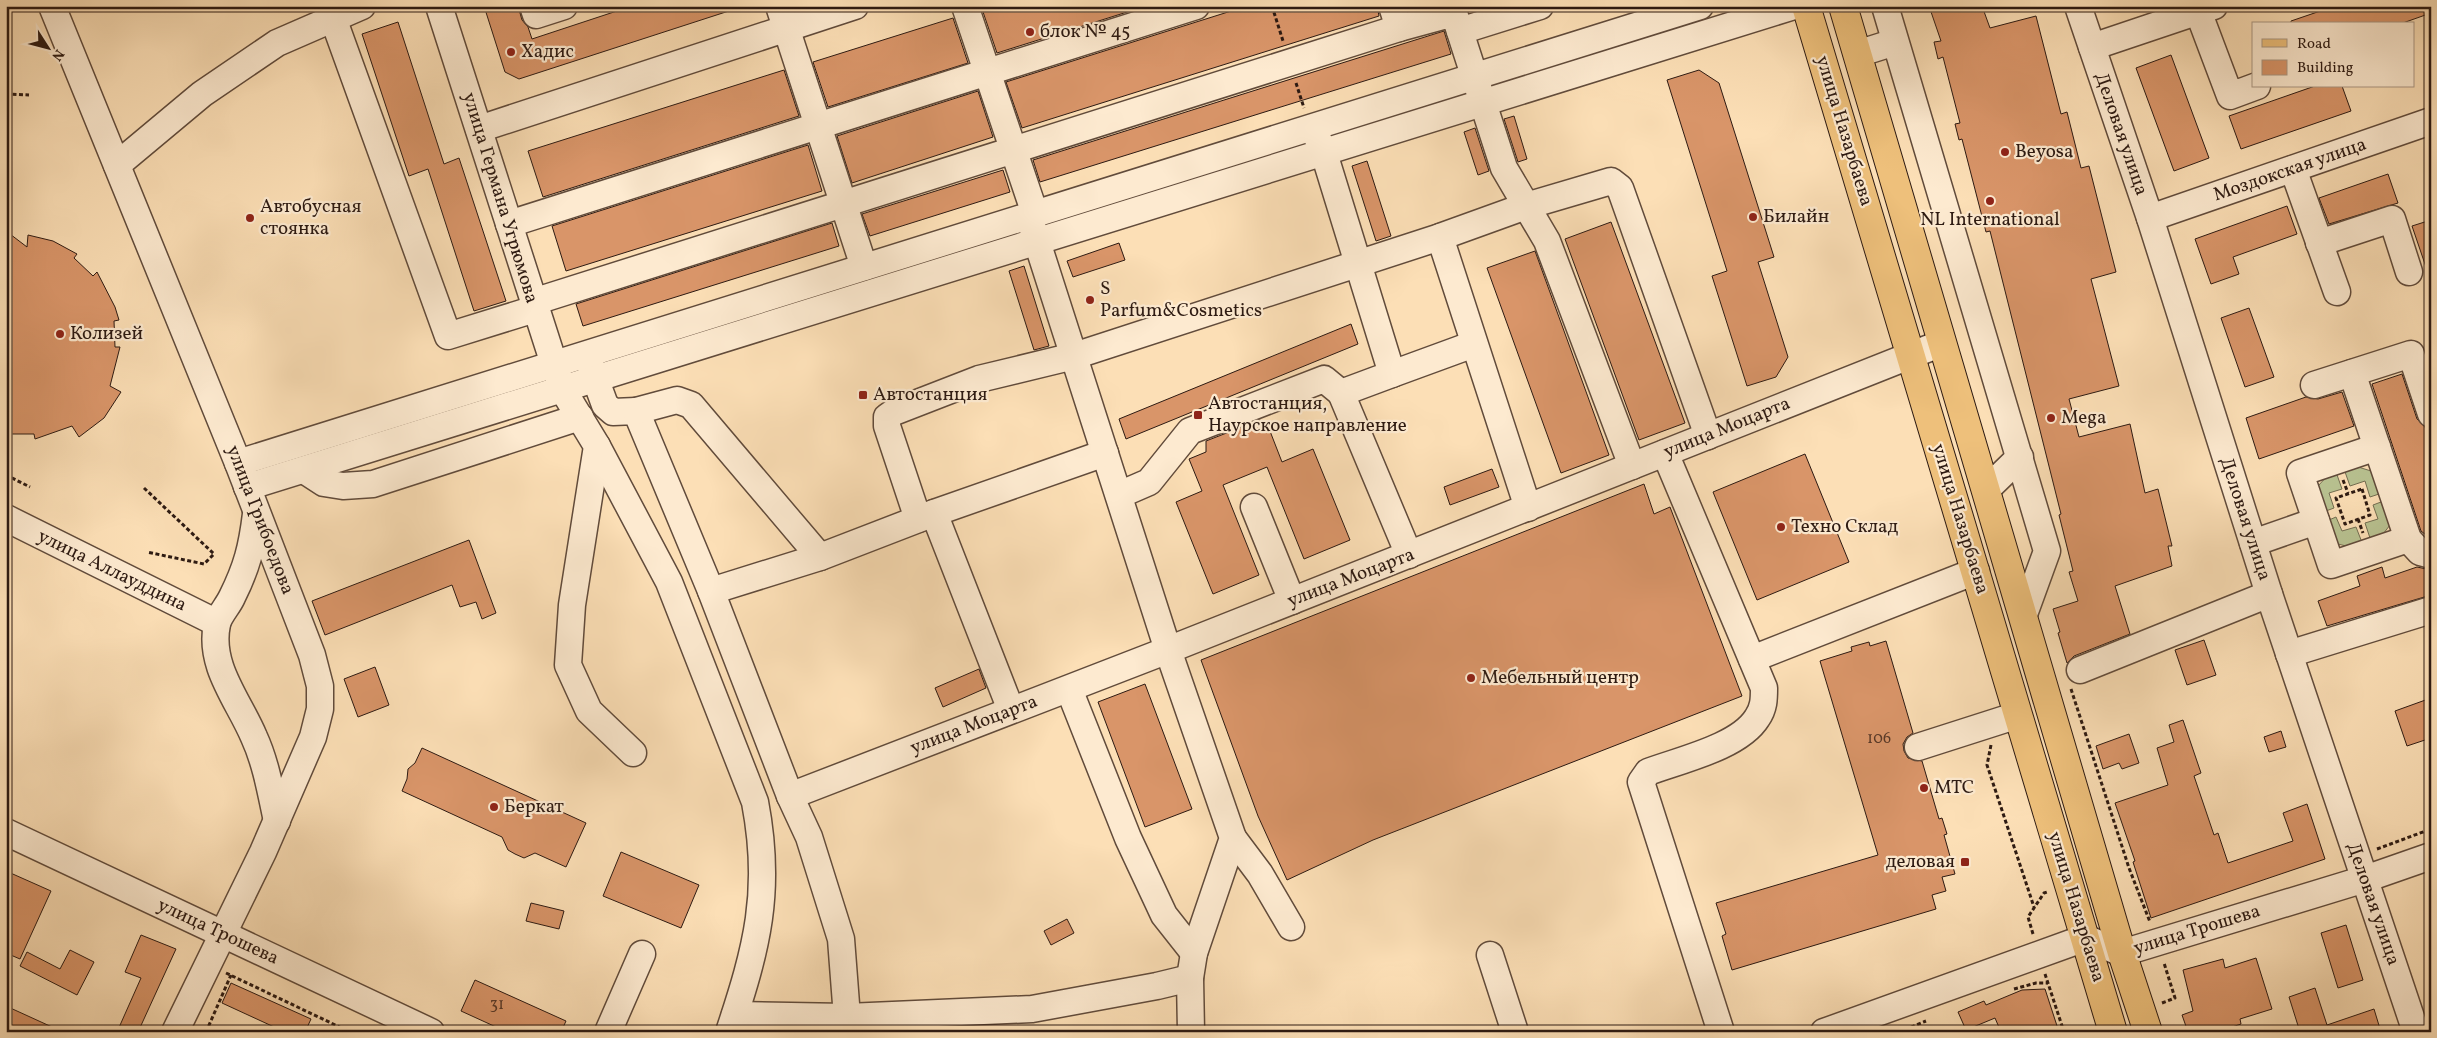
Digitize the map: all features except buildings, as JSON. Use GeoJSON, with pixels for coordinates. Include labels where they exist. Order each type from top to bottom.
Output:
{"type":"FeatureCollection","features":[{"type":"Feature","properties":{"kind":"main road","name":"улица Назарбаева"},"geometry":{"type":"LineString","coordinates":[[1806,6],[1976,571],[2007,719],[2085,938],[2113,1032]]}},
{"type":"Feature","properties":{"kind":"main road","name":"улица Назарбаева"},"geometry":{"type":"LineString","coordinates":[[1843,6],[2122,953],[2148,1032]]}},
{"type":"Feature","properties":{"kind":"street","name":"улица Грибоедова"},"geometry":{"type":"LineString","coordinates":[[52,6],[238,463],[312,655],[320,686],[320,709],[313,737],[277,821],[221,933],[175,1032]]}},
{"type":"Feature","properties":{"kind":"street"},"geometry":{"type":"LineString","coordinates":[[116,165],[202,94],[269,48],[362,6]]}},
{"type":"Feature","properties":{"kind":"street","name":"улица Германа Угрюмова"},"geometry":{"type":"LineString","coordinates":[[439,6],[534,306],[563,390],[597,446],[669,582],[755,802],[762,835],[763,898],[757,940],[732,1023]]}},
{"type":"Feature","properties":{"kind":"street"},"geometry":{"type":"LineString","coordinates":[[533,6],[536,15],[564,6]]}},
{"type":"Feature","properties":{"kind":"street"},"geometry":{"type":"LineString","coordinates":[[479,129],[782,17],[855,6]]}},
{"type":"Feature","properties":{"kind":"street"},"geometry":{"type":"LineString","coordinates":[[965,6],[1013,150],[1037,242],[1168,650],[1232,838],[1260,874],[1291,927]]}},
{"type":"Feature","properties":{"kind":"street"},"geometry":{"type":"LineString","coordinates":[[509,224],[1196,6]]}},
{"type":"Feature","properties":{"kind":"street"},"geometry":{"type":"LineString","coordinates":[[333,18],[448,336],[534,306],[1013,150],[1396,17],[1455,17],[1540,6]]}},
{"type":"Feature","properties":{"kind":"street"},"geometry":{"type":"LineString","coordinates":[[238,463],[1700,6]]}},
{"type":"Feature","properties":{"kind":"street"},"geometry":{"type":"LineString","coordinates":[[247,487],[1794,6]]}},
{"type":"Feature","properties":{"kind":"street"},"geometry":{"type":"LineString","coordinates":[[1885,6],[2047,551],[2023,618]]}},
{"type":"Feature","properties":{"kind":"street","name":"Деловая улица"},"geometry":{"type":"LineString","coordinates":[[2078,6],[2150,218],[2269,594],[2416,1032]]}},
{"type":"Feature","properties":{"kind":"street"},"geometry":{"type":"LineString","coordinates":[[2092,47],[2206,9],[2230,96],[2252,88]]}},
{"type":"Feature","properties":{"kind":"street"},"geometry":{"type":"LineString","coordinates":[[782,17],[864,267]]}},
{"type":"Feature","properties":{"kind":"street"},"geometry":{"type":"LineString","coordinates":[[1455,17],[1504,168],[1547,241],[1632,466]]}},
{"type":"Feature","properties":{"kind":"street"},"geometry":{"type":"LineString","coordinates":[[1858,54],[1895,42]]}},
{"type":"Feature","properties":{"kind":"street","name":"Моздокская улица"},"geometry":{"type":"LineString","coordinates":[[2150,218],[2431,121]]}},
{"type":"Feature","properties":{"kind":"street"},"geometry":{"type":"LineString","coordinates":[[1312,127],[1324,153],[1392,374]]}},
{"type":"Feature","properties":{"kind":"street"},"geometry":{"type":"LineString","coordinates":[[2293,169],[2337,292]]}},
{"type":"Feature","properties":{"kind":"street"},"geometry":{"type":"LineString","coordinates":[[1012,710],[886,426],[890,414],[979,378],[1074,356],[1440,237],[1526,206],[1607,182],[1618,185],[1708,436]]}},
{"type":"Feature","properties":{"kind":"street"},"geometry":{"type":"LineString","coordinates":[[2319,243],[2392,219],[2409,272]]}},
{"type":"Feature","properties":{"kind":"street"},"geometry":{"type":"LineString","coordinates":[[1440,237],[1528,508]]}},
{"type":"Feature","properties":{"kind":"street","name":"улица Моцарта"},"geometry":{"type":"LineString","coordinates":[[790,796],[1069,689],[1942,343]]}},
{"type":"Feature","properties":{"kind":"street"},"geometry":{"type":"LineString","coordinates":[[1341,393],[1474,344]]}},
{"type":"Feature","properties":{"kind":"street"},"geometry":{"type":"LineString","coordinates":[[586,354],[605,405],[613,412],[636,411],[677,400],[691,405],[820,557]]}},
{"type":"Feature","properties":{"kind":"street"},"geometry":{"type":"LineString","coordinates":[[2314,385],[2411,354],[2431,414]]}},
{"type":"Feature","properties":{"kind":"street"},"geometry":{"type":"LineString","coordinates":[[2352,373],[2408,539],[2420,552],[2431,555]]}},
{"type":"Feature","properties":{"kind":"street"},"geometry":{"type":"LineString","coordinates":[[1119,495],[1150,482],[1190,431],[1324,379],[1341,393],[1409,555]]}},
{"type":"Feature","properties":{"kind":"street"},"geometry":{"type":"LineString","coordinates":[[636,411],[711,591],[790,796],[809,838],[841,939],[847,1017]]}},
{"type":"Feature","properties":{"kind":"street"},"geometry":{"type":"LineString","coordinates":[[304,470],[324,484],[343,486],[373,484],[580,417]]}},
{"type":"Feature","properties":{"kind":"street"},"geometry":{"type":"LineString","coordinates":[[597,446],[572,605],[568,664],[588,711],[634,753]]}},
{"type":"Feature","properties":{"kind":"street"},"geometry":{"type":"LineString","coordinates":[[2377,447],[2300,473],[2316,522],[2331,565],[2408,539]]}},
{"type":"Feature","properties":{"kind":"street"},"geometry":{"type":"LineString","coordinates":[[711,591],[820,557],[926,516],[1105,453]]}},
{"type":"Feature","properties":{"kind":"street"},"geometry":{"type":"LineString","coordinates":[[1665,453],[1764,688],[1764,704],[1757,718],[1743,733],[1726,743],[1648,772],[1641,782],[1721,1032]]}},
{"type":"Feature","properties":{"kind":"street"},"geometry":{"type":"LineString","coordinates":[[1986,490],[2020,457]]}},
{"type":"Feature","properties":{"kind":"street"},"geometry":{"type":"LineString","coordinates":[[1254,507],[1292,600]]}},
{"type":"Feature","properties":{"kind":"street"},"geometry":{"type":"LineString","coordinates":[[256,513],[251,554],[232,598],[217,623],[216,655],[228,687],[255,738],[266,773],[277,821]]}},
{"type":"Feature","properties":{"kind":"street","name":"улица Аллауддина"},"geometry":{"type":"LineString","coordinates":[[6,518],[217,623]]}},
{"type":"Feature","properties":{"kind":"street"},"geometry":{"type":"LineString","coordinates":[[2253,543],[2316,522]]}},
{"type":"Feature","properties":{"kind":"street"},"geometry":{"type":"LineString","coordinates":[[1752,659],[1976,571]]}},
{"type":"Feature","properties":{"kind":"street"},"geometry":{"type":"LineString","coordinates":[[2080,670],[2269,594]]}},
{"type":"Feature","properties":{"kind":"street"},"geometry":{"type":"LineString","coordinates":[[2289,654],[2431,610]]}},
{"type":"Feature","properties":{"kind":"street"},"geometry":{"type":"LineString","coordinates":[[1069,689],[1128,838],[1164,915],[1194,953]]}},
{"type":"Feature","properties":{"kind":"street"},"geometry":{"type":"LineString","coordinates":[[1918,747],[2007,719]]}},
{"type":"Feature","properties":{"kind":"street","name":"улица Трошева"},"geometry":{"type":"LineString","coordinates":[[6,832],[431,1032]]}},
{"type":"Feature","properties":{"kind":"street"},"geometry":{"type":"LineString","coordinates":[[1191,1032],[1190,978],[1194,953],[1232,838]]}},
{"type":"Feature","properties":{"kind":"street","name":"улица Трошева"},"geometry":{"type":"LineString","coordinates":[[2085,938],[2122,953],[2364,879],[2431,856]]}},
{"type":"Feature","properties":{"kind":"street"},"geometry":{"type":"LineString","coordinates":[[1835,1030],[2085,938]]}},
{"type":"Feature","properties":{"kind":"street"},"geometry":{"type":"LineString","coordinates":[[608,1032],[642,954]]}},
{"type":"Feature","properties":{"kind":"street"},"geometry":{"type":"LineString","coordinates":[[1490,955],[1515,1032]]}},
{"type":"Feature","properties":{"kind":"street"},"geometry":{"type":"LineString","coordinates":[[732,1023],[1032,1009],[1190,978]]}},
{"type":"Feature","properties":{"kind":"path"},"geometry":{"type":"LineString","coordinates":[[6,94],[29,95]]}},
{"type":"Feature","properties":{"kind":"path"},"geometry":{"type":"LineString","coordinates":[[6,475],[30,487]]}},
{"type":"Feature","properties":{"kind":"path"},"geometry":{"type":"LineString","coordinates":[[144,488],[214,554],[204,564],[147,552]]}},
{"type":"Feature","properties":{"kind":"path"},"geometry":{"type":"LineString","coordinates":[[2362,489],[2370,515],[2345,524],[2336,498],[2362,489]]}},
{"type":"Feature","properties":{"kind":"path"},"geometry":{"type":"LineString","coordinates":[[2080,670],[2066,673],[2130,868],[2158,942],[2175,998]]}},
{"type":"Feature","properties":{"kind":"path"},"geometry":{"type":"LineString","coordinates":[[2007,719],[1987,765],[2034,907]]}},
{"type":"Feature","properties":{"kind":"path"},"geometry":{"type":"LineString","coordinates":[[2375,850],[2431,829]]}},
{"type":"Feature","properties":{"kind":"path"},"geometry":{"type":"LineString","coordinates":[[208,963],[350,1032]]}},
{"type":"Feature","properties":{"kind":"path"},"geometry":{"type":"LineString","coordinates":[[206,1032],[231,975]]}},
{"type":"Feature","properties":{"kind":"green space"},"geometry":{"type":"Polygon","coordinates":[[[2355,466],[2371,471],[2379,494],[2370,497],[2365,481],[2350,486],[2344,469],[2355,466]]]}},
{"type":"Feature","properties":{"kind":"green space"},"geometry":{"type":"Polygon","coordinates":[[[2336,472],[2342,489],[2329,493],[2334,508],[2326,511],[2318,486],[2329,474],[2336,472]]]}},
{"type":"Feature","properties":{"kind":"green space"},"geometry":{"type":"Polygon","coordinates":[[[2381,502],[2390,525],[2380,538],[2371,541],[2365,523],[2378,519],[2373,505],[2381,502]]]}},
{"type":"Feature","properties":{"kind":"green space"},"geometry":{"type":"Polygon","coordinates":[[[2336,517],[2342,531],[2356,527],[2363,545],[2354,548],[2338,544],[2329,520],[2336,517]]]}},
{"type":"Feature","properties":{"kind":"place","name":"блок № 45"},"geometry":{"type":"Point","coordinates":[1030,32]}},
{"type":"Feature","properties":{"kind":"place","name":"Хадис"},"geometry":{"type":"Point","coordinates":[511,52]}},
{"type":"Feature","properties":{"kind":"place","name":"Beyosa"},"geometry":{"type":"Point","coordinates":[2005,152]}},
{"type":"Feature","properties":{"kind":"place","name":"NL International"},"geometry":{"type":"Point","coordinates":[1990,201]}},
{"type":"Feature","properties":{"kind":"place","name":"Билайн"},"geometry":{"type":"Point","coordinates":[1753,217]}},
{"type":"Feature","properties":{"kind":"place","name":"Автобусная стоянка"},"geometry":{"type":"Point","coordinates":[250,218]}},
{"type":"Feature","properties":{"kind":"place","name":"S Parfum&Cosmetics"},"geometry":{"type":"Point","coordinates":[1090,300]}},
{"type":"Feature","properties":{"kind":"place","name":"Колизей"},"geometry":{"type":"Point","coordinates":[60,334]}},
{"type":"Feature","properties":{"kind":"place","name":"Автостанция"},"geometry":{"type":"Point","coordinates":[863,395]}},
{"type":"Feature","properties":{"kind":"place","name":"Автостанция, Наурское направление"},"geometry":{"type":"Point","coordinates":[1198,415]}},
{"type":"Feature","properties":{"kind":"place","name":"Mega"},"geometry":{"type":"Point","coordinates":[2051,418]}},
{"type":"Feature","properties":{"kind":"place","name":"Техно Склад"},"geometry":{"type":"Point","coordinates":[1781,527]}},
{"type":"Feature","properties":{"kind":"place","name":"Мебельный центр"},"geometry":{"type":"Point","coordinates":[1471,678]}},
{"type":"Feature","properties":{"kind":"place","name":"МТС"},"geometry":{"type":"Point","coordinates":[1924,788]}},
{"type":"Feature","properties":{"kind":"place","name":"Беркат"},"geometry":{"type":"Point","coordinates":[494,807]}},
{"type":"Feature","properties":{"kind":"place","name":"деловая"},"geometry":{"type":"Point","coordinates":[1965,862]}}]}
